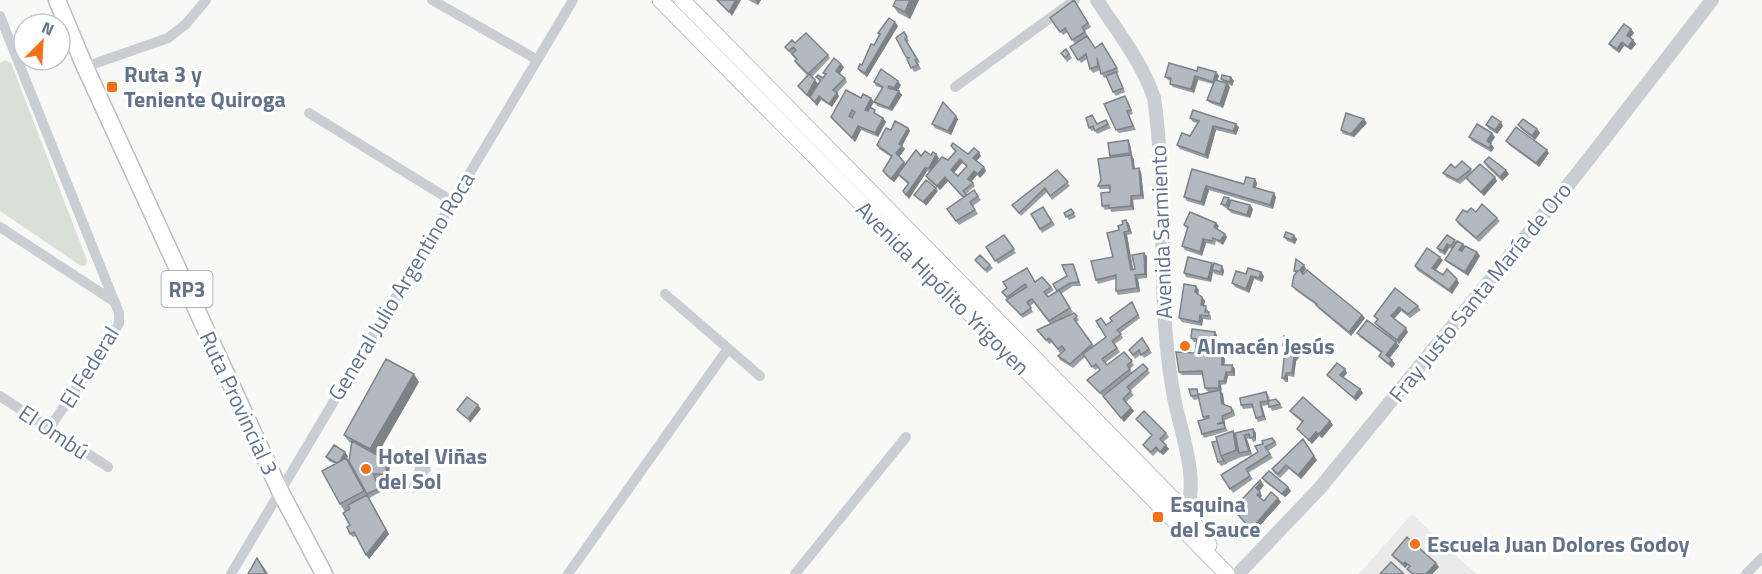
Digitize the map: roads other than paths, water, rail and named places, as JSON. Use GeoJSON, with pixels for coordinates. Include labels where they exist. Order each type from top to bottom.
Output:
{"type":"FeatureCollection","features":[{"type":"Feature","properties":{"kind":"main road","name":"Ruta Provincial 3"},"geometry":{"type":"LineString","coordinates":[[57,0],[280,491],[324,574]]}},
{"type":"Feature","properties":{"kind":"main road","name":"Avenida Hipólito Yrigoyen"},"geometry":{"type":"LineString","coordinates":[[660,0],[841,173],[1182,518],[1228,574]]}},
{"type":"Feature","properties":{"kind":"main road","name":"Avenida Hipólito Yrigoyen"},"geometry":{"type":"LineString","coordinates":[[682,0],[841,173]]}},
{"type":"Feature","properties":{"kind":"street"},"geometry":{"type":"LineString","coordinates":[[85,66],[168,38],[186,24],[206,0]]}},
{"type":"Feature","properties":{"kind":"street"},"geometry":{"type":"LineString","coordinates":[[432,0],[536,59]]}},
{"type":"Feature","properties":{"kind":"street","name":"General Julio Argentino Roca"},"geometry":{"type":"LineString","coordinates":[[231,574],[573,0]]}},
{"type":"Feature","properties":{"kind":"street"},"geometry":{"type":"LineString","coordinates":[[955,87],[1075,0]]}},
{"type":"Feature","properties":{"kind":"street","name":"Avenida Sarmiento"},"geometry":{"type":"LineString","coordinates":[[1097,0],[1134,56],[1154,98],[1166,354],[1191,474],[1182,518]]}},
{"type":"Feature","properties":{"kind":"street","name":"Fray Justo Santa María de Oro"},"geometry":{"type":"LineString","coordinates":[[1238,574],[1319,489],[1577,174],[1712,0]]}},
{"type":"Feature","properties":{"kind":"street"},"geometry":{"type":"LineString","coordinates":[[0,16],[3,31],[116,302]]}},
{"type":"Feature","properties":{"kind":"street"},"geometry":{"type":"LineString","coordinates":[[0,43],[3,31]]}},
{"type":"Feature","properties":{"kind":"street"},"geometry":{"type":"LineString","coordinates":[[309,113],[452,201]]}},
{"type":"Feature","properties":{"kind":"street"},"geometry":{"type":"LineString","coordinates":[[0,227],[116,302]]}},
{"type":"Feature","properties":{"kind":"street"},"geometry":{"type":"LineString","coordinates":[[665,294],[727,350],[760,376]]}},
{"type":"Feature","properties":{"kind":"street","name":"El Federal"},"geometry":{"type":"LineString","coordinates":[[50,429],[119,324],[116,302]]}},
{"type":"Feature","properties":{"kind":"street"},"geometry":{"type":"LineString","coordinates":[[568,574],[727,350]]}},
{"type":"Feature","properties":{"kind":"street","name":"El Ombú"},"geometry":{"type":"LineString","coordinates":[[0,396],[108,467]]}},
{"type":"Feature","properties":{"kind":"street"},"geometry":{"type":"LineString","coordinates":[[795,574],[906,437]]}},
{"type":"Feature","properties":{"kind":"street"},"geometry":{"type":"LineString","coordinates":[[1746,574],[1762,558]]}},
{"type":"Feature","properties":{"kind":"place","name":"Ruta 3 y Teniente Quiroga"},"geometry":{"type":"Point","coordinates":[112,87]}},
{"type":"Feature","properties":{"kind":"place","name":"Almacén Jesús"},"geometry":{"type":"Point","coordinates":[1185,346]}},
{"type":"Feature","properties":{"kind":"place","name":"Hotel Viñas del Sol"},"geometry":{"type":"Point","coordinates":[366,469]}},
{"type":"Feature","properties":{"kind":"place","name":"Esquina del Sauce"},"geometry":{"type":"Point","coordinates":[1158,517]}},
{"type":"Feature","properties":{"kind":"place","name":"Escuela Juan Dolores Godoy"},"geometry":{"type":"Point","coordinates":[1415,544]}}]}
